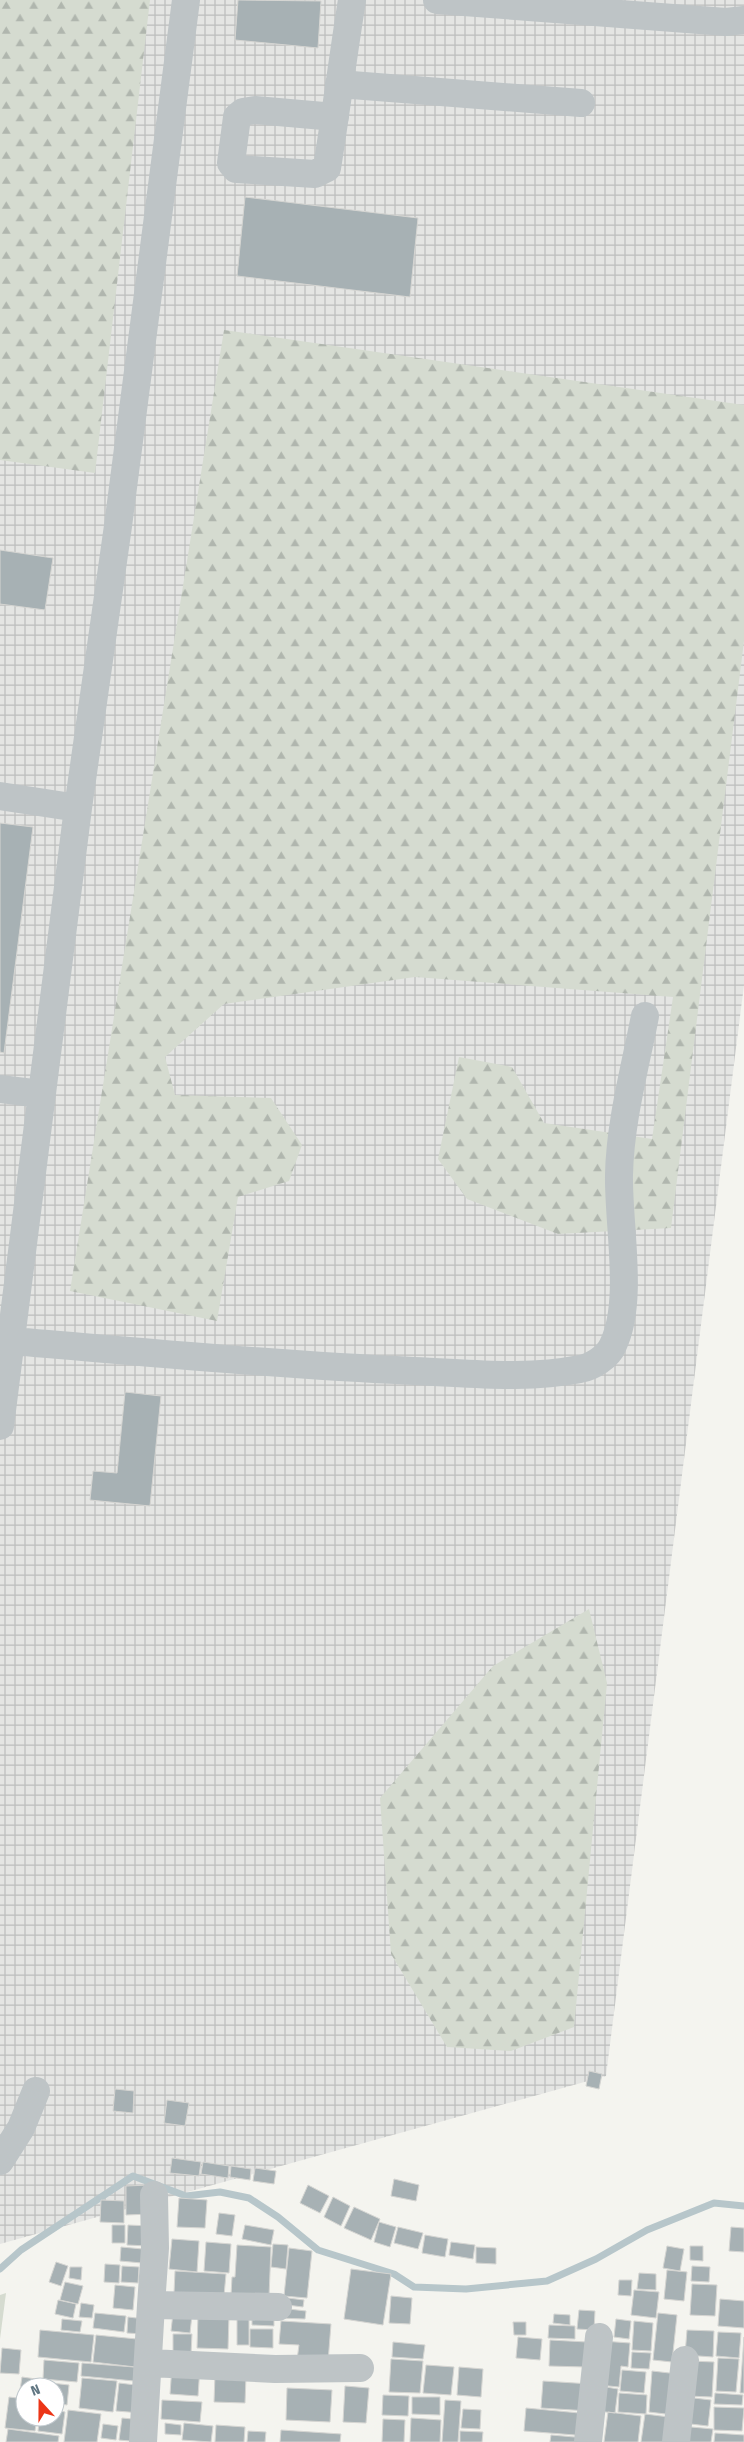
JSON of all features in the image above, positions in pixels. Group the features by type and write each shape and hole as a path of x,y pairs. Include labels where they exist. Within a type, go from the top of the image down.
{"street":[{"path":"0,1426 78,808 118,526 186,0"},
{"path":"335,117 352,0"},
{"path":"437,0 726,22 744,20"},
{"path":"339,84 581,103"},
{"path":"0,796 78,808"},
{"path":"11,1341 353,1368 535,1375 582,1369 596,1363 613,1348 622,1312 619,1174 623,1138 645,1016"},
{"path":"0,1089 41,1094"},
{"path":"0,2161 21,2128 36,2091"},
{"path":"143,2442 155,2248 154,2195"},
{"path":"151,2304 278,2307"},
{"path":"588,2442 599,2337"},
{"path":"676,2442 685,2360"},
{"path":"149,2363 256,2368 360,2368"}],"shaded area":[{"path":"0,0 744,0 744,985 606,2076 0,2244"}],"green space":[{"path":"0,0 150,0 95,473 0,460"},
{"path":"224,330 744,405 744,641 671,1228 558,1234 467,1199 438,1159 459,1057 512,1067 544,1123 652,1139 673,997 415,977 224,1004 165,1057 175,1095 271,1098 302,1145 289,1181 238,1197 217,1321 70,1291"},
{"path":"589,1609 607,1683 574,2027 511,2051 447,2047 391,1954 380,1798 493,1666"},
{"path":"6,2293 0,2339 0,2295"}],"building":[{"path":"238,0 321,1 318,48 235,40"},
{"path":"245,197 418,218 410,297 237,276"},
{"path":"0,550 53,558 45,610 0,604"},
{"path":"0,823 33,827 4,1053 0,1052"},
{"path":"125,1392 161,1396 150,1506 90,1500 93,1471 117,1473"},
{"path":"589,2071 602,2074 599,2089 586,2086"},
{"path":"115,2089 134,2091 133,2113 113,2111"},
{"path":"167,2100 189,2103 185,2126 164,2123"},
{"path":"172,2158 201,2162 199,2176 170,2173"},
{"path":"203,2162 229,2166 228,2178 201,2174"},
{"path":"231,2166 251,2169 250,2180 230,2177"},
{"path":"255,2168 276,2171 274,2184 253,2181"},
{"path":"394,2179 419,2185 416,2201 391,2196"},
{"path":"150,2185 150,2214 126,2215 126,2186"},
{"path":"308,2185 329,2196 320,2213 300,2203"},
{"path":"333,2197 350,2206 341,2226 324,2217"},
{"path":"179,2198 207,2200 205,2228 177,2227"},
{"path":"101,2200 124,2201 124,2223 100,2222"},
{"path":"354,2207 380,2219 371,2240 344,2228"},
{"path":"219,2213 235,2215 232,2236 216,2234"},
{"path":"379,2222 396,2227 390,2247 374,2242"},
{"path":"112,2225 125,2225 125,2243 112,2243"},
{"path":"128,2225 150,2226 149,2246 127,2245"},
{"path":"245,2225 274,2230 271,2245 242,2239"},
{"path":"398,2227 423,2233 418,2249 394,2243"},
{"path":"731,2227 744,2228 744,2252 729,2251"},
{"path":"425,2235 448,2239 445,2257 422,2253"},
{"path":"172,2239 199,2241 197,2272 169,2269"},
{"path":"206,2242 231,2244 229,2273 204,2271"},
{"path":"451,2242 475,2245 473,2259 449,2255"},
{"path":"273,2244 288,2245 286,2269 271,2267"},
{"path":"237,2245 271,2247 269,2297 231,2295 232,2277 235,2277"},
{"path":"667,2246 684,2249 680,2271 663,2268"},
{"path":"690,2246 703,2246 703,2261 690,2260"},
{"path":"121,2247 143,2249 142,2263 120,2261"},
{"path":"476,2247 496,2248 496,2264 476,2263"},
{"path":"289,2248 312,2251 307,2298 284,2296"},
{"path":"56,2262 68,2266 61,2286 49,2282"},
{"path":"105,2264 120,2265 119,2283 104,2282"},
{"path":"122,2266 139,2267 138,2283 121,2282"},
{"path":"692,2266 710,2267 709,2282 691,2281"},
{"path":"70,2267 82,2267 81,2280 69,2278"},
{"path":"351,2269 391,2274 383,2325 344,2319"},
{"path":"667,2270 687,2272 684,2301 664,2299"},
{"path":"175,2271 226,2274 224,2296 174,2293"},
{"path":"639,2273 656,2274 656,2290 637,2289"},
{"path":"619,2280 632,2280 631,2296 618,2295"},
{"path":"65,2282 83,2286 78,2304 60,2300"},
{"path":"692,2284 717,2285 715,2316 690,2315"},
{"path":"115,2285 135,2287 133,2310 113,2308"},
{"path":"634,2290 659,2292 656,2318 631,2315"},
{"path":"391,2296 412,2298 410,2324 389,2323"},
{"path":"280,2297 304,2300 303,2307 279,2304"},
{"path":"720,2299 744,2301 744,2328 718,2326"},
{"path":"58,2300 76,2304 73,2318 55,2314"},
{"path":"81,2303 94,2305 92,2318 79,2317"},
{"path":"280,2308 306,2311 305,2319 279,2318"},
{"path":"579,2310 595,2311 594,2330 577,2329"},
{"path":"252,2311 274,2312 274,2326 252,2325"},
{"path":"95,2313 126,2316 124,2332 93,2328"},
{"path":"173,2313 192,2315 190,2333 171,2331"},
{"path":"237,2313 249,2313 249,2345 237,2345"},
{"path":"658,2313 677,2315 672,2362 653,2360"},
{"path":"554,2314 570,2315 570,2325 553,2323"},
{"path":"198,2315 229,2315 228,2349 197,2348"},
{"path":"128,2317 145,2319 143,2334 127,2333"},
{"path":"62,2319 82,2321 80,2332 61,2330"},
{"path":"616,2319 631,2321 629,2339 614,2337"},
{"path":"281,2321 331,2324 328,2362 297,2360 299,2345 279,2344"},
{"path":"634,2321 653,2323 651,2351 632,2350"},
{"path":"513,2322 526,2322 526,2335 514,2335"},
{"path":"549,2325 575,2326 575,2339 548,2338"},
{"path":"250,2329 273,2329 273,2348 250,2347"},
{"path":"40,2330 94,2335 91,2362 38,2357"},
{"path":"687,2330 714,2331 713,2357 685,2355"},
{"path":"718,2332 741,2333 739,2358 716,2356"},
{"path":"173,2334 192,2334 191,2354 173,2353"},
{"path":"96,2335 147,2340 144,2368 93,2362"},
{"path":"518,2337 542,2339 540,2360 516,2358"},
{"path":"744,2337 744,2393 740,2393"},
{"path":"550,2340 587,2342 586,2367 549,2366"},
{"path":"602,2341 630,2343 628,2367 621,2366 619,2387 599,2385"},
{"path":"393,2342 425,2345 423,2359 392,2357"},
{"path":"2,2348 21,2350 19,2374 0,2373"},
{"path":"632,2352 651,2353 649,2369 631,2368"},
{"path":"718,2358 739,2359 736,2392 716,2391"},
{"path":"391,2359 423,2361 420,2393 389,2392"},
{"path":"44,2360 79,2363 77,2382 65,2381 65,2377 43,2377"},
{"path":"690,2361 714,2362 712,2397 688,2396"},
{"path":"82,2363 147,2368 145,2382 81,2376"},
{"path":"426,2365 454,2367 451,2395 423,2393"},
{"path":"172,2366 200,2367 198,2396 170,2394"},
{"path":"459,2367 483,2369 481,2397 457,2395"},
{"path":"622,2370 646,2372 644,2393 620,2391"},
{"path":"652,2371 678,2374 674,2415 649,2412"},
{"path":"215,2375 246,2376 245,2403 214,2402"},
{"path":"82,2378 117,2381 113,2412 79,2408"},
{"path":"543,2381 591,2384 589,2411 541,2408"},
{"path":"119,2383 144,2386 141,2413 116,2411"},
{"path":"65,2385 69,2385 67,2405 65,2405"},
{"path":"345,2386 369,2388 366,2423 343,2422"},
{"path":"600,2386 618,2389 615,2413 597,2411"},
{"path":"287,2388 332,2390 330,2422 286,2420"},
{"path":"619,2393 647,2395 646,2414 618,2412"},
{"path":"715,2393 743,2395 742,2405 714,2404"},
{"path":"383,2395 409,2396 408,2416 382,2415"},
{"path":"9,2397 15,2398 15,2427 36,2427 35,2431 5,2428"},
{"path":"412,2397 440,2397 440,2415 412,2414"},
{"path":"685,2397 711,2400 708,2426 682,2423"},
{"path":"162,2400 202,2402 200,2422 161,2419"},
{"path":"445,2400 461,2401 458,2442 442,2442"},
{"path":"714,2407 744,2408 742,2431 714,2430"},
{"path":"526,2408 590,2414 588,2436 524,2431"},
{"path":"463,2409 481,2410 480,2429 461,2428"},
{"path":"68,2410 101,2414 97,2442 64,2442"},
{"path":"608,2412 641,2416 638,2442 604,2442"},
{"path":"645,2414 677,2418 674,2442 641,2442"},
{"path":"122,2418 143,2420 141,2442 119,2440"},
{"path":"411,2418 441,2420 440,2442 410,2442"},
{"path":"383,2419 405,2420 404,2442 382,2442"},
{"path":"165,2423 181,2425 181,2435 165,2434"},
{"path":"184,2423 213,2426 211,2442 182,2440"},
{"path":"103,2424 118,2426 116,2440 101,2438"},
{"path":"216,2425 245,2427 244,2442 215,2442"},
{"path":"680,2426 713,2429 711,2442 678,2442"},
{"path":"39,2427 63,2427 62,2434 38,2431"},
{"path":"8,2429 59,2436 58,2442 6,2442"},
{"path":"281,2430 341,2434 340,2442 280,2442"},
{"path":"248,2431 266,2432 265,2442 247,2442"},
{"path":"460,2431 483,2432 482,2442 460,2442"},
{"path":"715,2433 744,2435 744,2442 714,2442"},
{"path":"551,2435 586,2438 586,2442 550,2442"}],"waterway":[{"path":"0,2269 21,2250 133,2176 186,2196 220,2192 249,2198 278,2217 318,2250 394,2274 414,2287 466,2289 547,2281 596,2259 647,2230 714,2203 744,2206"}]}
